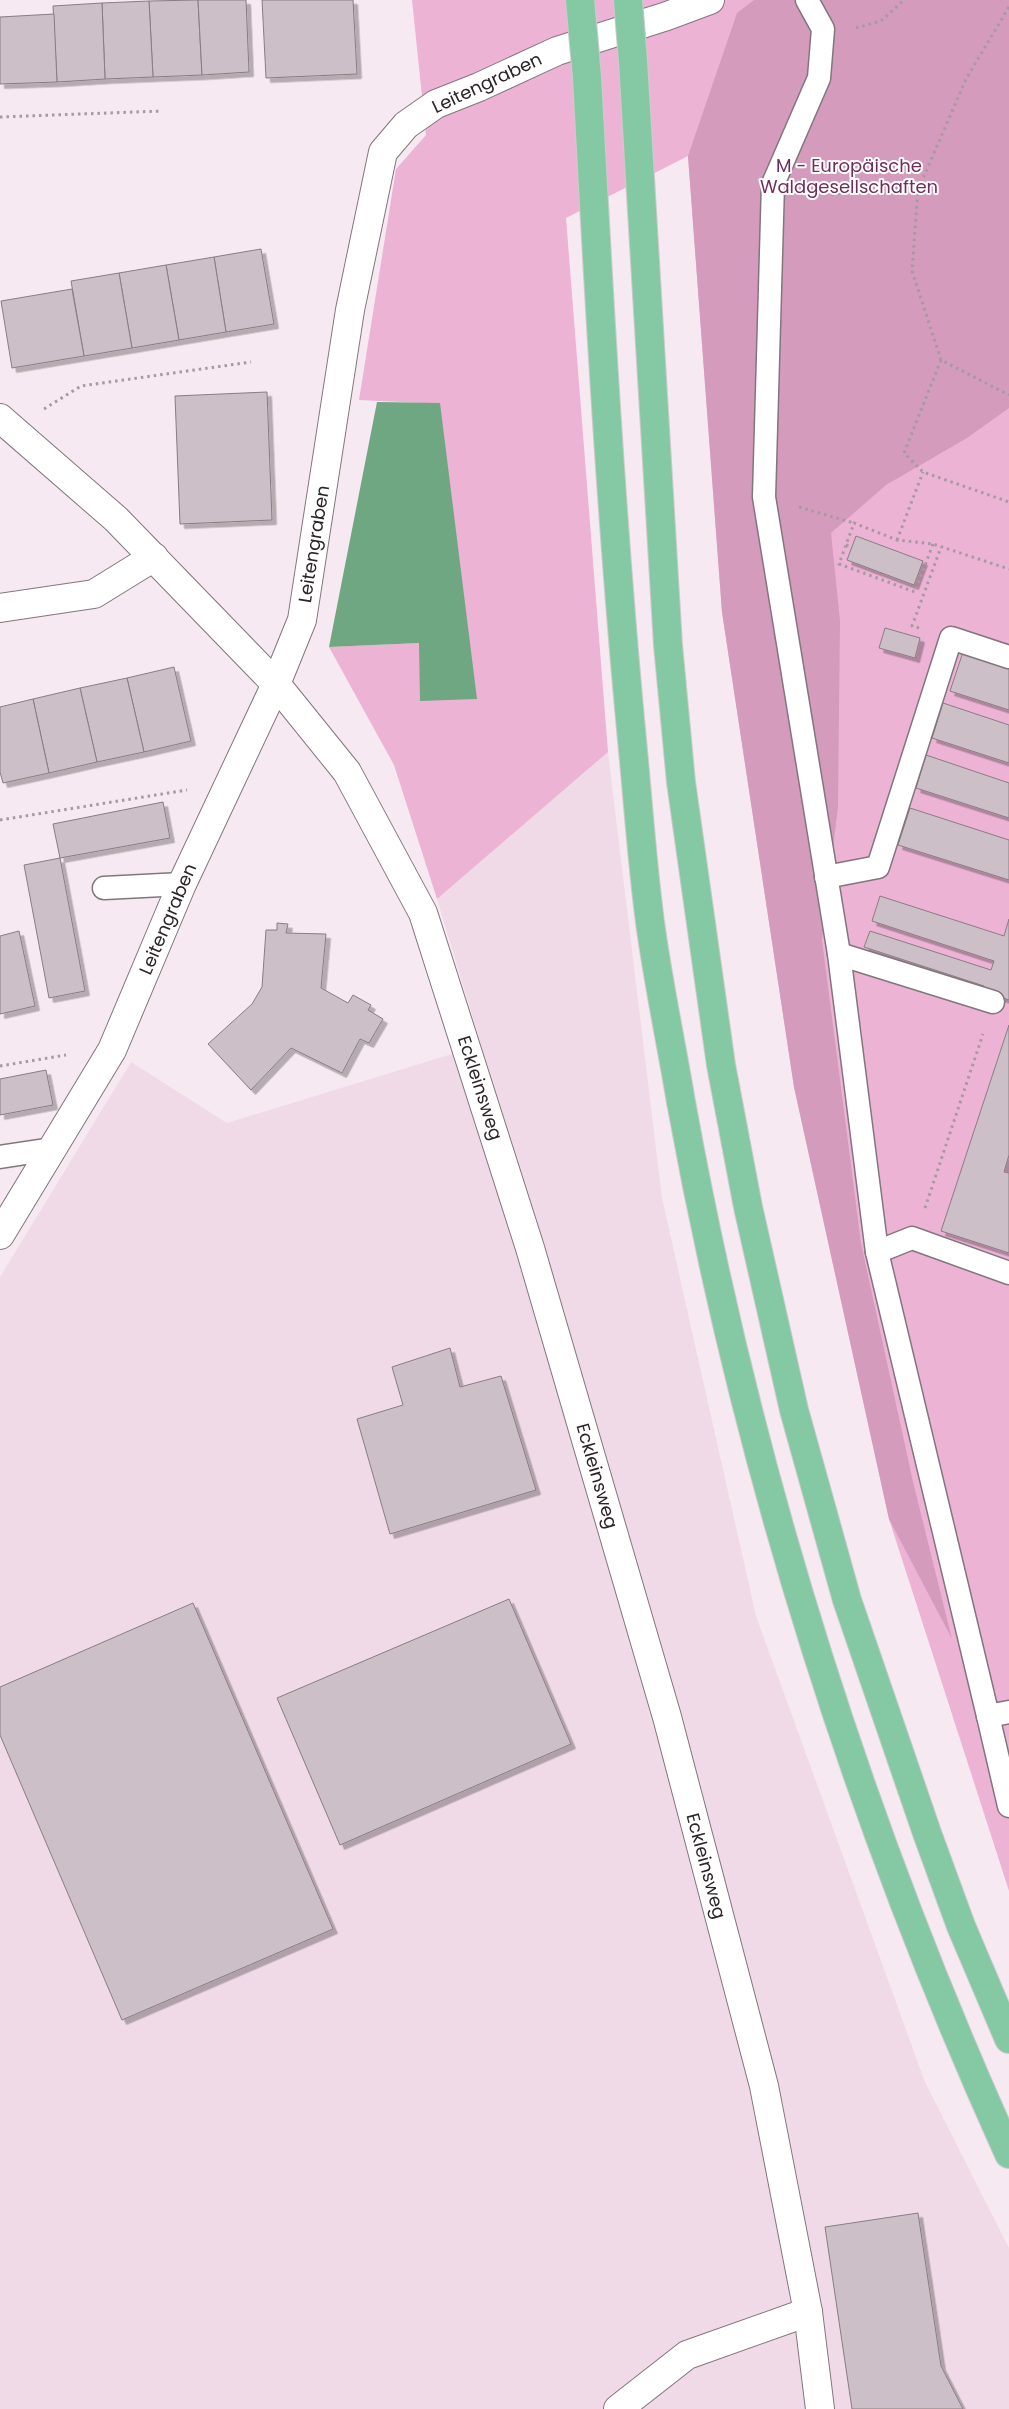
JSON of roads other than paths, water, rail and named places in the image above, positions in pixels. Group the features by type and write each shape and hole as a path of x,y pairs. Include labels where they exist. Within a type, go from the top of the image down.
{"main road":[{"path":"580,0 587,77 607,430 619,594 650,922 700,1205 746,1409 808,1629 887,1858 954,2028 1009,2154"},
{"path":"628,0 668,645 681,782 702,938 736,1141 794,1410 847,1600 930,1843 961,1926 1009,2039"}],"street":[{"name":"Leitengraben","path":"0,1235 112,1050 182,884 276,684 302,620 350,310 383,152 406,125 436,104 479,87 557,51 668,16 710,0"},
{"name":"Eckleinsweg","path":"7,423 116,519 276,684 347,772 423,913 488,1110 669,1726 764,2086 808,2312 820,2409"},
{"path":"0,608 94,594 154,557"},
{"path":"618,2409 687,2355 808,2312"}],"lane":[{"path":"807,0 823,29 819,78 773,184 764,496 839,954 878,1252 999,1714 1009,1806"},
{"path":"826,877 878,867 951,638 1009,657"},
{"path":"104,888 182,884"},
{"path":"839,954 993,1002"},
{"path":"0,1157 52,1149"},
{"path":"878,1252 912,1238 1009,1273"}],"park label":[{"name":"M - Europäische Waldgesellschaften","path":"849,176"}]}
